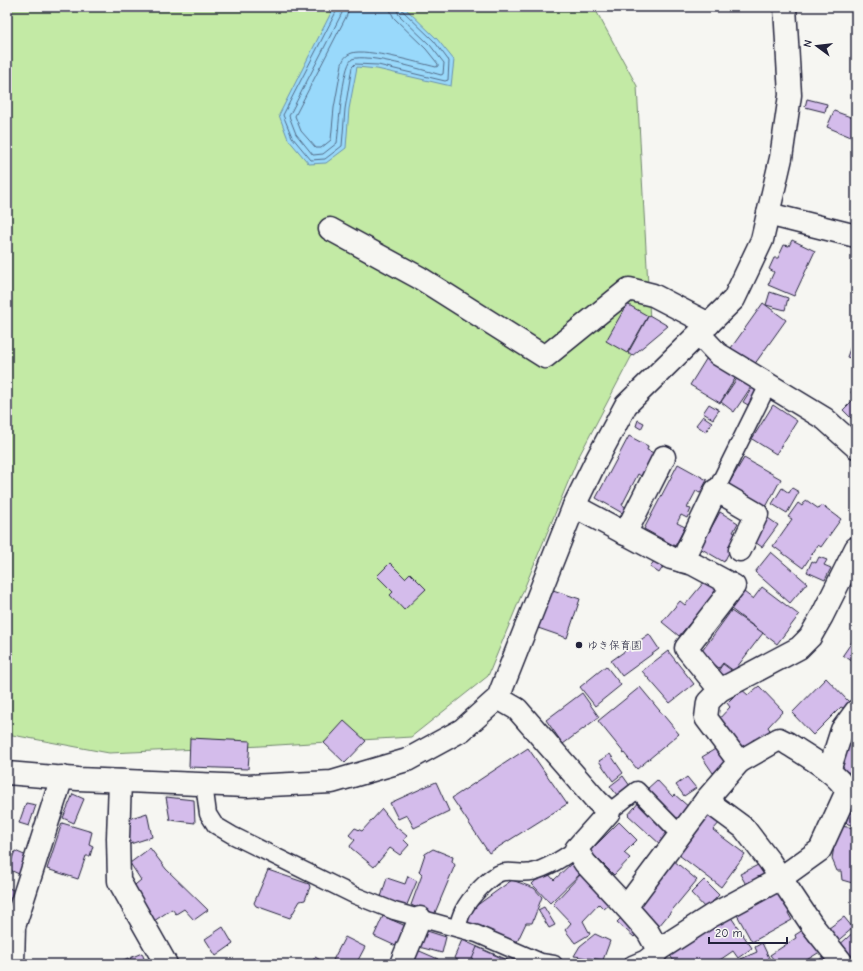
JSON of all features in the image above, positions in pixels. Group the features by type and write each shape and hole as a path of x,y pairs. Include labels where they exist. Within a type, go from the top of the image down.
{"street":[{"path":"7,773 120,781 247,786 332,782 407,760 462,730 498,698 574,506 626,405 734,299 762,240 781,158 790,95 785,7"},
{"path":"768,214 856,236"},
{"path":"330,229 420,278 545,357 629,289 653,295 704,329 718,354 825,419 856,447"},
{"path":"625,534 664,456"},
{"path":"682,561 716,490 757,514 740,550"},
{"path":"574,506 671,558 693,564 734,586 686,648 720,690"},
{"path":"739,762 706,718 708,702 720,690 798,648 810,637 856,548"},
{"path":"498,698 517,710 597,801 609,812 576,849 585,863 648,932 653,957 711,916 781,878 820,850 852,792 829,771 779,739 739,762 706,800 626,907"},
{"path":"829,771 842,730 856,711"},
{"path":"13,964 14,927 62,777"},
{"path":"120,781 118,838 119,881 166,964"},
{"path":"706,800 744,828 770,862 812,925 843,964"},
{"path":"401,964 420,918"}],"lane":[{"path":"716,490 768,385"},
{"path":"204,784 208,814 215,825 354,895 394,911 476,934 545,963"},
{"path":"609,812 637,790 680,834"},
{"path":"457,928 463,910 473,896 491,879 504,872 521,874 534,871 559,861 576,849"},
{"path":"632,964 653,957"}],"green space":[{"path":"7,7 594,7 637,86 650,321 578,458 488,676 411,737 109,753 7,734"}],"water":[{"path":"334,7 404,7 437,39 454,60 451,86 377,69 357,67 349,109 346,148 326,163 309,164 288,139 279,115"}],"building":[{"path":"807,99 827,104 825,112 805,107"},
{"path":"834,111 856,119 856,124 851,137 827,127"},
{"path":"792,240 815,251 794,296 768,285 774,272 769,269 774,258 778,258 784,245 789,246"},
{"path":"770,292 788,298 785,310 766,305"},
{"path":"763,303 786,320 754,365 731,348"},
{"path":"627,304 648,316 627,353 606,341"},
{"path":"649,315 668,326 632,356 628,353"},
{"path":"856,332 856,360 847,357"},
{"path":"708,356 736,377 720,403 690,385"},
{"path":"740,374 753,384 734,412 721,402"},
{"path":"753,386 758,389 748,405 743,402"},
{"path":"856,387 856,423 843,410 855,398 851,392"},
{"path":"709,404 719,410 713,419 703,413"},
{"path":"773,405 797,421 776,454 752,439"},
{"path":"703,416 712,422 706,432 696,425"},
{"path":"638,420 644,423 641,429 636,426"},
{"path":"629,436 648,446 647,450 654,453 641,476 638,474 622,505 628,508 624,514 596,498"},
{"path":"744,458 781,479 766,507 728,485"},
{"path":"678,464 707,480 700,493 696,491 687,508 691,509 687,518 681,515 677,523 685,527 675,546 644,529"},
{"path":"782,488 789,493 792,488 799,492 787,513 772,504"},
{"path":"806,500 819,509 822,505 841,519 821,547 818,545 803,568 773,546 792,519 788,517 798,503 802,506"},
{"path":"720,512 738,523 733,532 738,535 724,562 700,548"},
{"path":"768,518 778,525 762,547 752,540"},
{"path":"771,552 807,583 790,603 755,572"},
{"path":"819,557 827,560 824,565 831,568 825,580 807,572 812,561 816,563"},
{"path":"654,561 663,567 659,573 650,567"},
{"path":"390,563 405,578 410,573 426,589 404,610 390,595 393,592 377,576"},
{"path":"705,581 717,591 679,636 662,622 680,601 685,605"},
{"path":"762,587 799,615 777,644 731,609 744,592 753,599"},
{"path":"550,589 580,599 567,638 538,628"},
{"path":"731,611 763,633 734,671 723,663 719,668 705,657 706,655 702,651"},
{"path":"649,634 659,649 622,676 611,661"},
{"path":"856,636 856,664 843,655"},
{"path":"668,651 694,684 670,703 642,671"},
{"path":"723,664 731,670 726,677 718,671"},
{"path":"606,666 621,685 595,706 580,687"},
{"path":"826,678 849,702 843,708 841,707 813,735 792,713"},
{"path":"759,686 783,711 768,727 771,732 759,743 754,739 744,748 717,721 730,707 727,703 741,689 748,695"},
{"path":"640,687 679,734 637,769 598,721"},
{"path":"582,693 599,717 563,744 546,720"},
{"path":"344,721 366,741 345,763 324,743"},
{"path":"852,737 856,739 856,775 840,769"},
{"path":"190,738 250,741 248,769 189,767"},
{"path":"528,748 567,804 489,853 452,798"},
{"path":"717,748 727,764 713,773 702,757"},
{"path":"610,754 623,773 613,781 599,761"},
{"path":"623,776 630,786 617,795 610,786"},
{"path":"687,777 696,788 684,796 676,785"},
{"path":"657,780 673,797 674,794 690,808 678,822 647,789"},
{"path":"436,782 449,811 414,828 407,815 398,819 390,803"},
{"path":"73,794 84,799 74,823 63,818"},
{"path":"166,797 194,800 195,823 170,820"},
{"path":"640,801 673,830 661,845 628,815"},
{"path":"856,802 856,826 846,822"},
{"path":"26,803 36,805 29,826 19,823"},
{"path":"382,809 396,827 407,836 404,840 409,845 400,855 390,848 374,867 351,848 350,846 355,840 349,835 355,828 362,831"},
{"path":"707,810 721,821 713,830 745,854 721,887 675,852"},
{"path":"147,813 152,837 127,845 125,820"},
{"path":"619,822 637,840 624,853 630,858 614,875 590,851"},
{"path":"62,823 92,832 89,844 93,846 90,856 86,856 78,879 47,869"},
{"path":"837,827 856,828 856,884 842,880 841,871 837,871 832,859"},
{"path":"150,848 166,869 208,910 194,920 184,909 176,914 172,909 154,921 130,889 141,880 130,863"},
{"path":"433,849 453,857 452,861 455,865 434,915 411,905 422,875 419,872 425,854"},
{"path":"15,851 29,857 21,875 8,869"},
{"path":"673,860 697,880 659,926 635,905"},
{"path":"573,862 582,872 550,903 532,884 546,871 554,880"},
{"path":"762,863 769,877 748,888 740,874"},
{"path":"268,870 309,884 310,887 305,900 300,901 290,918 256,906 254,903"},
{"path":"581,874 610,904 604,909 599,904 583,921 590,934 575,943 565,930 571,923 553,904"},
{"path":"408,876 417,881 406,907 381,897 387,878 405,884"},
{"path":"512,880 534,888 542,897 532,923 526,923 517,942 485,931 466,922 469,911"},
{"path":"704,880 719,895 706,909 691,893"},
{"path":"7,887 17,892 7,913"},
{"path":"778,889 791,911 788,913 792,920 752,942 736,913"},
{"path":"544,907 555,925 549,928 538,910"},
{"path":"728,913 752,948 738,958 733,951 714,964 676,964 669,954"},
{"path":"383,916 408,927 398,947 374,936"},
{"path":"623,916 639,932 634,937 617,922"},
{"path":"844,917 853,928 835,943 825,931"},
{"path":"223,927 233,944 216,956 205,939"},
{"path":"424,930 446,937 442,953 419,947"},
{"path":"803,930 811,944 817,940 823,950 800,964 777,964 770,955 796,938 795,935"},
{"path":"856,930 856,964 852,964 837,947"},
{"path":"595,934 610,941 603,960 574,956 580,946"},
{"path":"345,937 365,947 356,964 340,964 333,960"},
{"path":"462,940 510,961 509,964 465,964 454,958"},
{"path":"762,943 772,964 742,964 741,959 757,952 755,947"},
{"path":"477,947 508,961 506,964 470,964"},
{"path":"415,949 438,959 435,964 409,964"},
{"path":"142,953 146,964 133,964 130,958"},
{"path":"827,955 830,964 812,964"},
{"path":"315,957 328,964 311,964"},
{"path":"128,958 131,964 115,964"}],"place":[{"name":"ゆき保育園","path":"579,645"}]}
